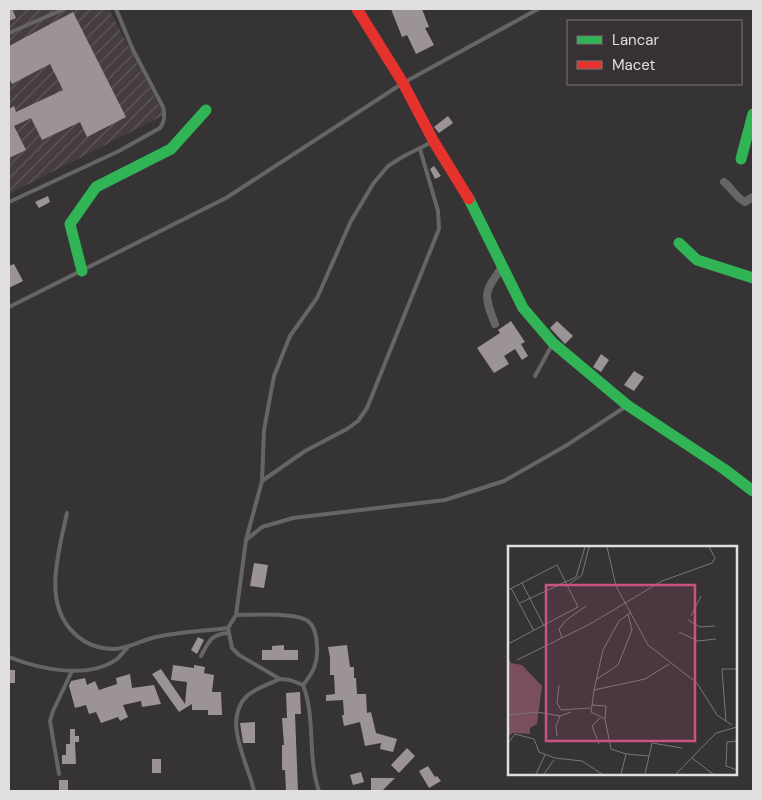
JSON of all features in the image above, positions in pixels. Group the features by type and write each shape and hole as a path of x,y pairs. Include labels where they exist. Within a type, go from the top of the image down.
{"street":[{"path":"357,9 403,83 434,142 465,192 523,308 553,343 627,406 724,469 753,491"},
{"path":"82,271 70,224 96,187 171,149 206,110"},
{"path":"741,159 753,114"},
{"path":"724,182 739,199 745,202 753,197"},
{"path":"679,243 697,260 753,278"},
{"path":"494,324 486,301 489,286 502,267"}],"lane":[{"path":"9,33 64,9"},
{"path":"9,202 119,151 160,128 163,124 165,113 163,107 116,9"},
{"path":"9,307 226,198 403,83 538,9"},
{"path":"319,791 314,770 308,697 303,685 290,680 280,679 239,655 232,648 228,630 236,615 246,540 262,481 264,430 272,384 290,336 317,298 351,221 372,184 388,166 434,142"},
{"path":"262,481 305,451 347,429 358,421 367,408 439,229 438,211 420,148"},
{"path":"535,376 553,343"},
{"path":"246,540 262,527 293,518 445,500 504,481 567,445 627,406"},
{"path":"67,513 55,572 56,604 67,627 80,638 90,645 127,648 154,638 228,630"},
{"path":"236,615 292,616 308,621 314,629 318,653 312,676 303,685"},
{"path":"201,656 210,640 228,630"},
{"path":"9,657 36,667 72,671 107,665 118,658 127,648"},
{"path":"59,774 50,721 52,711 72,671"},
{"path":"254,791 236,735 239,707 248,694 280,679"}],"shaded area":[{"path":"9,9 109,9 164,115 9,194"}],"building":[{"path":"9,9 12,9 16,18 9,21"},
{"path":"391,9 422,9 429,27 425,28 434,45 416,54 407,35 402,37"},
{"path":"73,12 126,117 87,137 80,122 42,140 31,118 14,126 26,150 9,158 9,109 14,106 16,112 63,90 50,64 12,84 9,78 9,46"},
{"path":"448,116 453,123 439,133 434,127"},
{"path":"434,166 441,176 435,179 430,169"},
{"path":"48,196 50,202 39,208 35,202"},
{"path":"14,264 23,281 9,288 9,266"},
{"path":"511,321 525,342 521,344 528,356 522,360 515,349 504,356 509,364 494,373 477,348 500,333 498,330"},
{"path":"557,321 573,336 565,344 550,328"},
{"path":"601,354 609,360 601,372 593,367"},
{"path":"634,371 644,377 634,391 624,385"},
{"path":"254,563 268,565 264,588 250,586"},
{"path":"198,637 204,640 197,654 191,650"},
{"path":"284,645 284,650 298,650 298,660 262,660 262,650 272,650 272,646"},
{"path":"347,645 350,667 354,667 357,694 366,694 367,713 371,712 376,733 397,739 393,752 380,749 381,743 365,746 360,722 344,726 342,715 344,715 343,700 326,701 326,695 335,694 334,675 330,675 328,647"},
{"path":"173,665 194,668 194,665 205,667 204,673 214,675 212,692 221,692 222,715 208,715 208,710 192,710 192,704 179,712 152,674 161,669 185,704 187,682 171,680"},
{"path":"9,670 15,670 15,683 9,683"},
{"path":"130,674 132,688 154,685 161,704 142,707 141,701 123,705 128,717 120,721 118,717 101,723 96,712 89,714 86,705 75,708 69,686 71,681 85,678 87,685 95,681 99,690 117,684 116,678"},
{"path":"300,692 301,714 295,714 298,791 286,791 285,770 282,770 282,745 284,745 282,718 287,718 286,693"},
{"path":"255,722 255,743 243,743 240,723"},
{"path":"70,729 75,729 75,736 79,736 79,742 75,742 76,764 62,764 62,755 66,755 66,744 70,744"},
{"path":"407,748 415,756 399,773 391,765"},
{"path":"152,759 161,759 161,773 152,773"},
{"path":"428,766 435,777 437,776 441,781 429,788 419,771"},
{"path":"361,772 364,782 353,785 350,775"},
{"path":"371,778 395,778 382,791 371,791"},
{"path":"59,780 68,780 68,791 59,791"}],"traffic: fast":[{"path":"82,271 70,224 96,187 171,149 206,110"},
{"path":"741,159 753,114"},
{"path":"469,199 523,308 553,343 627,405 724,469 753,491"},
{"path":"679,243 697,260 753,278"}],"traffic: jam":[{"path":"357,9 403,83 434,142 469,199"}]}
